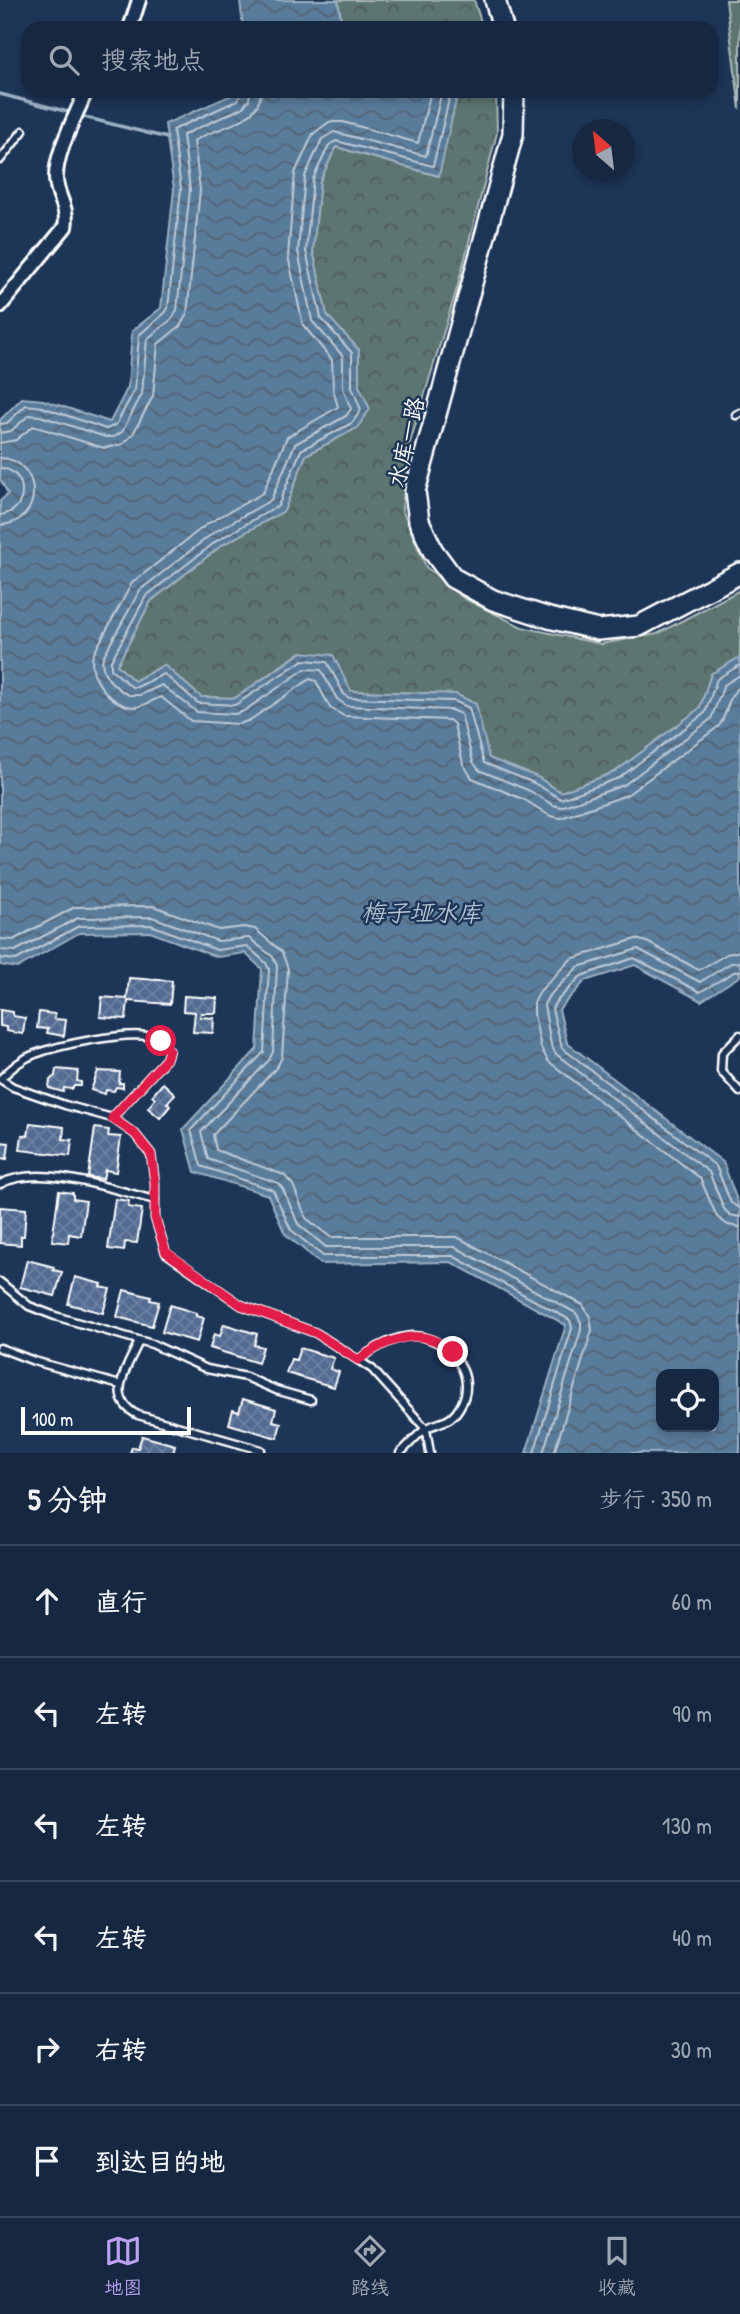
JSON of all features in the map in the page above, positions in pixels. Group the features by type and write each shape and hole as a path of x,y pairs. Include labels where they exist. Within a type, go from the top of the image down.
{"street":[{"path":"132,21 139,0"},
{"path":"495,0 501,21"},
{"path":"0,306 65,227 67,214 56,181 60,156 83,98"},
{"name":"水库一路","path":"514,98 513,134 415,491 419,521 433,551 453,578 493,600 598,630 639,626 740,573"}],"lane":[{"path":"0,160 23,131"},
{"path":"112,1118 166,1059 169,1050 161,1041 136,1035 63,1046 34,1054 17,1063 0,1079 13,1087 112,1118 135,1134 151,1154 155,1218 166,1252 241,1305 316,1333 372,1369 426,1429 430,1453"},
{"path":"740,1035 722,1053 721,1071 740,1092"},
{"path":"0,1184 15,1177 65,1178 155,1200"},
{"path":"0,1282 29,1306 42,1311 170,1351 207,1369 246,1377 276,1390 311,1400"},
{"path":"358,1360 396,1339 413,1336 434,1340 453,1352 461,1367 466,1384 463,1402 447,1422 426,1429 400,1453"},
{"path":"139,1341 120,1385 119,1398 125,1409 261,1450"},
{"path":"0,1348 34,1361 120,1385"}],"green space":[{"path":"338,0 474,0 481,21 344,21 341,20"},
{"path":"726,0 740,0 740,109"},
{"path":"456,98 496,98 497,133 458,285 409,446 402,509 426,567 463,598 522,627 601,644 657,634 740,590 740,657 711,674 700,708 615,772 561,792 537,777 488,758 456,694 351,691 301,652 235,698 201,697 164,665 134,681 117,665 151,601 222,545 284,511 306,455 357,428 359,350 327,316 313,251 320,181 336,147 438,176"}],"water":[{"path":"240,0 338,0 341,20 344,21 242,21"},
{"name":"梅子垭水库","path":"225,98 456,98 439,176 336,147 320,181 313,251 327,315 359,350 359,386 370,409 357,428 306,455 284,511 222,545 151,601 117,665 134,681 164,665 201,697 235,698 302,652 333,655 351,691 456,694 476,704 489,758 537,777 561,792 615,772 700,708 711,674 740,657 740,976 701,1001 635,965 585,981 559,1009 567,1043 723,1162 740,1209 740,1453 526,1453 566,1325 451,1262 321,1264 285,1234 268,1195 195,1172 183,1129 257,1049 262,969 245,953 217,957 150,932 79,933 17,968 0,965 0,501 8,494 0,479 0,420 22,398 43,400 110,422 128,387 132,331 161,308 174,189 165,124"}],"building":[{"path":"129,978 172,981 170,1004 128,1001 126,1019 100,1017 102,997 127,999"},
{"path":"184,996 217,998 216,1013 201,1013 200,1017 214,1018 213,1033 193,1032 195,1012 183,1011"},
{"path":"0,1010 25,1018 23,1034 6,1031 6,1027 0,1026"},
{"path":"39,1012 55,1014 54,1019 66,1020 64,1036 47,1033 48,1029 37,1028"},
{"path":"56,1069 78,1071 77,1081 81,1082 81,1086 64,1088 63,1092 49,1088"},
{"path":"98,1071 120,1072 119,1083 123,1083 123,1088 106,1090 105,1094 91,1090"},
{"path":"163,1083 175,1094 167,1103 170,1106 160,1118 148,1108 155,1099 152,1096"},
{"path":"30,1123 64,1127 63,1139 72,1140 70,1156 20,1150 22,1135 28,1136"},
{"path":"95,1128 109,1130 108,1136 121,1137 116,1172 105,1170 103,1179 88,1177"},
{"path":"0,1142 9,1143 7,1159 0,1158"},
{"path":"59,1191 73,1193 73,1199 86,1201 81,1236 69,1234 68,1243 52,1241"},
{"path":"115,1199 129,1201 128,1207 142,1209 137,1243 125,1242 124,1251 108,1249"},
{"path":"0,1207 26,1209 21,1245 0,1243"},
{"path":"27,1260 54,1267 53,1270 62,1272 55,1296 20,1287"},
{"path":"75,1277 102,1284 101,1287 110,1289 103,1313 68,1304"},
{"path":"124,1290 151,1297 150,1300 159,1302 152,1326 117,1317"},
{"path":"170,1305 204,1318 197,1342 162,1332"},
{"path":"224,1324 257,1334 254,1345 263,1347 258,1363 210,1348 214,1334 220,1336"},
{"path":"300,1348 334,1358 330,1369 339,1372 334,1387 286,1373 291,1359 296,1360"},
{"path":"243,1399 276,1409 273,1421 281,1423 277,1438 229,1424 233,1410 239,1412"},
{"path":"142,1436 175,1445 173,1453 130,1453 132,1447 138,1448"}],"waterway":[{"path":"0,94 72,113"},
{"path":"80,116 167,138"}],"route":[{"path":"161,1041 169,1050 166,1059 112,1118 135,1134 151,1154 155,1183 155,1218 166,1252 241,1305 316,1333 358,1360 396,1339 413,1336 434,1340 453,1352"}]}
